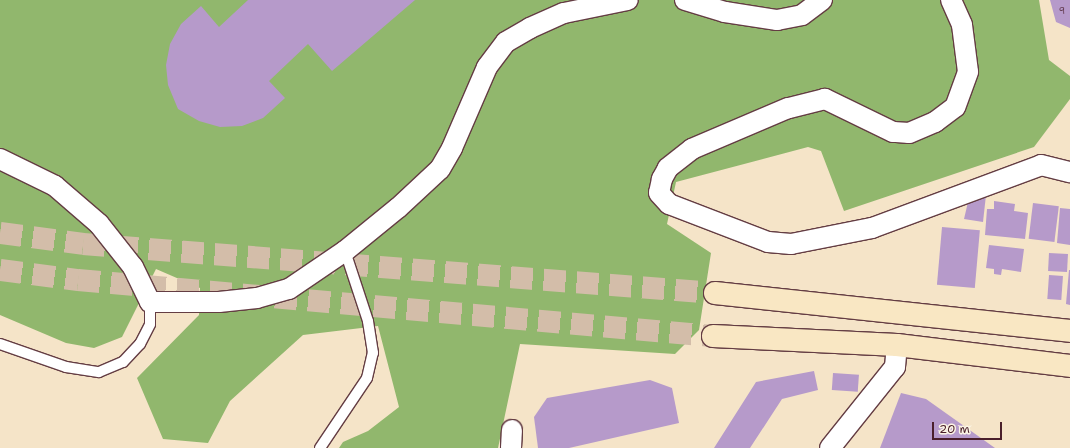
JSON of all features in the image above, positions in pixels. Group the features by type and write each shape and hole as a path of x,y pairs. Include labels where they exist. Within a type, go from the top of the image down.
{"street":[{"path":"0,159 55,186 99,224 133,267 150,302 219,302 257,298 289,289 345,251 398,208 440,169 452,148 487,67 506,42 530,28 564,13 628,0"},
{"path":"685,0 725,12 777,20 802,15 822,0"},
{"path":"952,0 962,25 968,72 955,107 935,122 909,133 893,132 845,106 825,99 788,108 692,149 668,168 662,178 659,193 669,204 768,242 791,244 872,228 1042,165 1070,172"},
{"path":"715,293 1070,331"},
{"path":"713,336 897,345 1070,366"},
{"path":"830,448 895,367 897,345"}],"lane":[{"path":"320,448 367,378 374,353 368,322 345,251"},
{"path":"0,344 66,367 99,372 123,362 140,344 150,324 150,302"}],"green space":[{"path":"0,0 1039,0 1049,60 1070,76 1070,99 1034,147 844,211 821,151 808,147 676,182 667,224 711,253 699,330 675,354 520,344 498,448 339,448 343,442 368,431 399,407 378,326 303,335 230,401 208,443 163,439 137,378 199,315 200,288 156,269 122,337 94,348 66,343 0,315"}],"building":[{"path":"248,0 415,0 332,71 308,44 269,81 285,98 263,118 242,126 220,127 199,121 178,109 168,85 166,65 170,44 181,24 201,6 219,27"},
{"path":"1050,0 1070,0 1070,28 1056,22"},
{"path":"986,195 983,222 964,219 968,202"},
{"path":"994,201 1015,204 1014,211 1028,213 1025,239 985,235 987,209 994,209"},
{"path":"1033,203 1059,206 1054,242 1029,239"},
{"path":"1060,208 1070,209 1070,245 1057,243"},
{"path":"942,227 980,230 975,288 937,285"},
{"path":"989,245 1024,249 1021,272 1002,269 1001,275 994,274 994,269 986,268"},
{"path":"1049,253 1068,254 1067,272 1048,271"},
{"path":"1070,270 1070,305 1066,304"},
{"path":"1049,275 1063,276 1061,300 1047,299"},
{"path":"814,371 818,390 782,399 750,448 714,448 756,382"},
{"path":"833,373 859,375 858,392 832,390"},
{"path":"650,380 672,388 679,423 569,448 538,448 534,417 547,398"},
{"path":"901,393 926,399 995,448 880,448"}],"tunnel":[{"path":"0,233 83,244 715,293"},
{"path":"0,270 78,280 713,336"}]}
